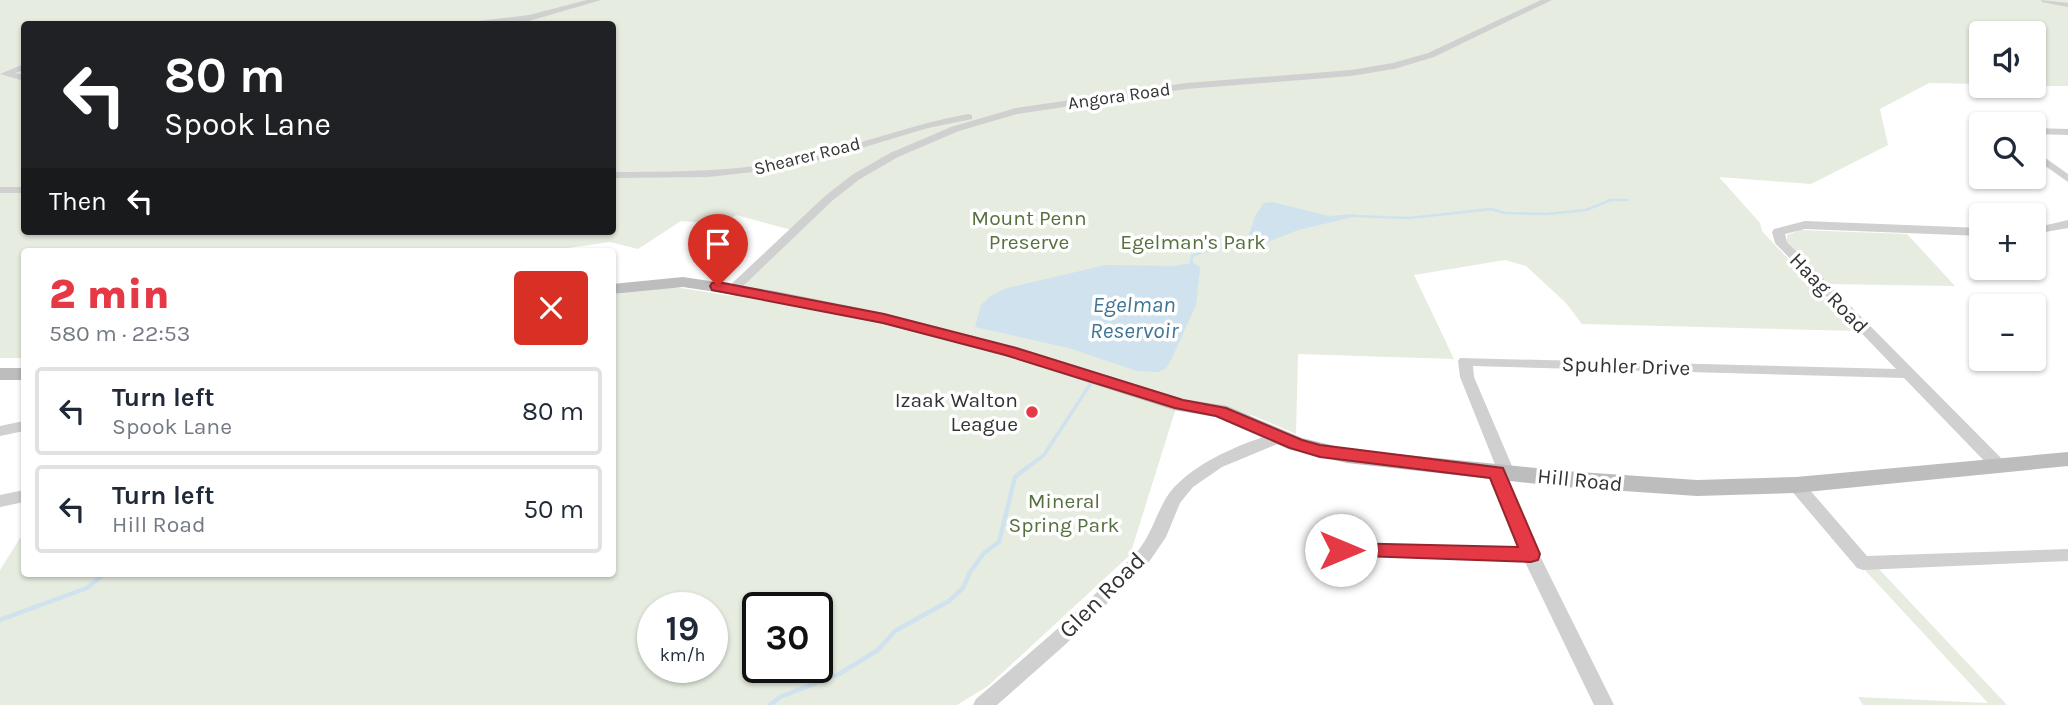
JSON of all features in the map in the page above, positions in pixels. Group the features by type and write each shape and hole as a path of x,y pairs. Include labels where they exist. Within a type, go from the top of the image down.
{"street":[{"path":"504,21 529,18 597,0"},
{"name":"Angora Road","path":"732,289 835,193 894,155 942,134 998,115 1186,86 1351,73 1394,66 1431,55 1548,0"},
{"path":"2045,0 2068,5"},
{"path":"21,68 5,74 21,77"},
{"name":"Shearer Road","path":"616,175 694,175 746,171 806,160 928,125 998,115"},
{"path":"2046,131 2068,132"},
{"path":"867,141 889,148 894,155"},
{"path":"2046,162 2068,179"},
{"path":"0,190 21,190"},
{"path":"2046,229 2068,224"},
{"name":"Haag Road","path":"1969,232 1805,225 1778,232 1781,243 1999,466"},
{"name":"Hill Road","path":"616,289 683,282 884,319 1010,351 1181,405 1220,411 1296,444 1347,456 1660,487 1796,485 2068,459"},
{"name":"Spuhler Drive","path":"1502,473 1467,377 1465,361 1908,374"},
{"path":"0,374 21,374"},
{"path":"0,431 21,427"},
{"name":"Glen Road","path":"983,705 1059,639 1143,557 1157,537 1173,501 1187,484 1216,463 1280,437"},
{"path":"1502,473 1531,554 1604,705"},
{"path":"1796,485 1863,563 2068,555"},
{"path":"0,502 21,497"},
{"path":"1319,558 1341,550 1531,554"}],"green space":[{"name":"Mount Penn Preserve","path":"0,0 2068,0 2068,86 2046,86 2046,21 1969,21 1969,84 1929,83 1880,109 1888,145 1811,184 1719,177 1760,223 1762,231 1856,331 1582,324 1566,303 1526,266 1505,260 1414,275 1454,359 1298,354 1296,434 1254,416 1184,399 1176,408 1130,555 988,686 957,705 0,705 0,570 20,538 21,577 616,577 616,294 674,287 732,296 799,232 736,215 722,224 681,221 638,249 610,242 568,248 21,248 21,358 0,358"},
{"path":"1800,230 1907,234 1955,286 1827,284 1787,242 1787,235"},
{"path":"1863,568 1878,568 2007,705 1863,705 1858,697 1988,703"}],"water":[{"path":"1272,202 1329,216 1358,216 1298,230 1261,245 1251,242 1248,238 1255,216 1264,203"},
{"name":"Egelman Reservoir","path":"1193,263 1200,267 1196,305 1171,360 1166,368 1158,372 1137,371 1069,348 975,327 981,305 990,296 1007,288 1106,265 1172,266"}],"waterway":[{"path":"1355,216 1409,218 1491,209 1505,213 1547,214 1586,210 1611,200 1628,200"},
{"path":"1191,265 1192,256 1253,238"},
{"path":"1027,468 1044,455 1091,383"},
{"path":"770,705 780,697 839,674 878,650 895,631 949,601 963,588 970,572 984,553 999,542 1015,477 1029,466"},
{"path":"0,620 87,588 100,577"}],"place":[{"name":"Izaak Walton League","path":"1032,412"}],"route":[{"path":"718,286 884,319 1010,351 1181,405 1220,411 1296,444 1320,451 1497,472 1531,554 1341,550"}],"park label":[{"name":"Egelman's Park","path":"1193,242"},
{"name":"Mineral Spring Park","path":"1064,513"}]}
